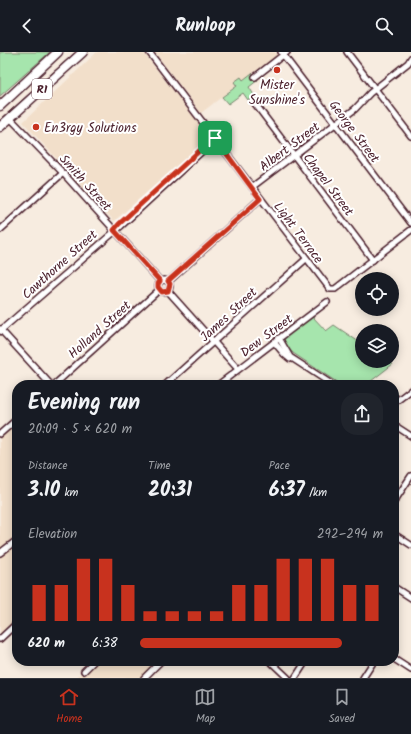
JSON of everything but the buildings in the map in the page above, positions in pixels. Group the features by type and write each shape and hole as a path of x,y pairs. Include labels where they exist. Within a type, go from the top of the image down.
{"highway":[{"name":"R1","path":"0,106 58,52"},
{"name":"R1","path":"0,127 83,52"}],"street":[{"name":"Light Terrace","path":"149,52 328,288 332,290 335,289 373,260"},
{"path":"347,52 411,136"},
{"path":"255,77 284,53"},
{"name":"George Street","path":"284,53 411,223"},
{"name":"Albert Street","path":"252,188 355,109 370,93 408,63 411,58"},
{"name":"Chapel Street","path":"253,101 373,260"},
{"name":"Smith Street","path":"10,118 63,173 160,281"},
{"name":"Cawthorne Street","path":"0,330 114,230 121,226 215,138"},
{"path":"0,230 63,173"},
{"path":"238,369 168,291 166,292 159,290 158,284 163,280 168,281 260,199"},
{"path":"373,260 411,229"},
{"name":"James Street","path":"172,380 306,259"},
{"path":"168,281 170,284 168,291"},
{"name":"Holland Street","path":"60,380 159,290"},
{"name":"Dew Street","path":"224,380 327,302"},
{"path":"0,330 46,380"},
{"path":"279,338 290,357 296,362"},
{"path":"274,342 284,354 325,380"},
{"path":"399,399 411,390"},
{"path":"0,434 12,423"},
{"path":"399,428 411,436"},
{"path":"399,494 411,476"},
{"path":"399,537 411,545"},
{"path":"0,552 12,544"},
{"path":"399,590 411,598"},
{"path":"0,638 12,627"},
{"path":"399,662 411,670"},
{"path":"84,671 89,666"},
{"path":"144,678 156,666"},
{"path":"275,666 288,678"},
{"path":"295,678 303,666"},
{"path":"363,678 371,666"}],"shaded area":[{"path":"97,52 143,52 209,137 114,221 23,122"},
{"path":"155,52 275,52 278,55 243,80 234,82 237,85 201,113"},
{"path":"12,425 12,628 0,639 0,437"},
{"path":"89,666 156,666 144,678 76,678"}],"green space":[{"path":"0,52 50,52 0,96"},
{"path":"252,73 258,80 249,87 254,95 248,100 243,93 228,104 222,97 237,86 234,82 241,77 243,80"},
{"path":"313,317 326,331 334,325 355,339 355,368 388,368 372,380 334,380 293,353 281,340"}],"tram line":[{"path":"0,120 76,52"}],"place":[{"name":"Mister Sunshine's","path":"277,70"},
{"name":"En3rgy Solutions","path":"36,127"}],"route":[{"path":"215,138 260,199 168,281 170,288 168,291 162,292 158,287 160,281 114,230 215,138"}]}
